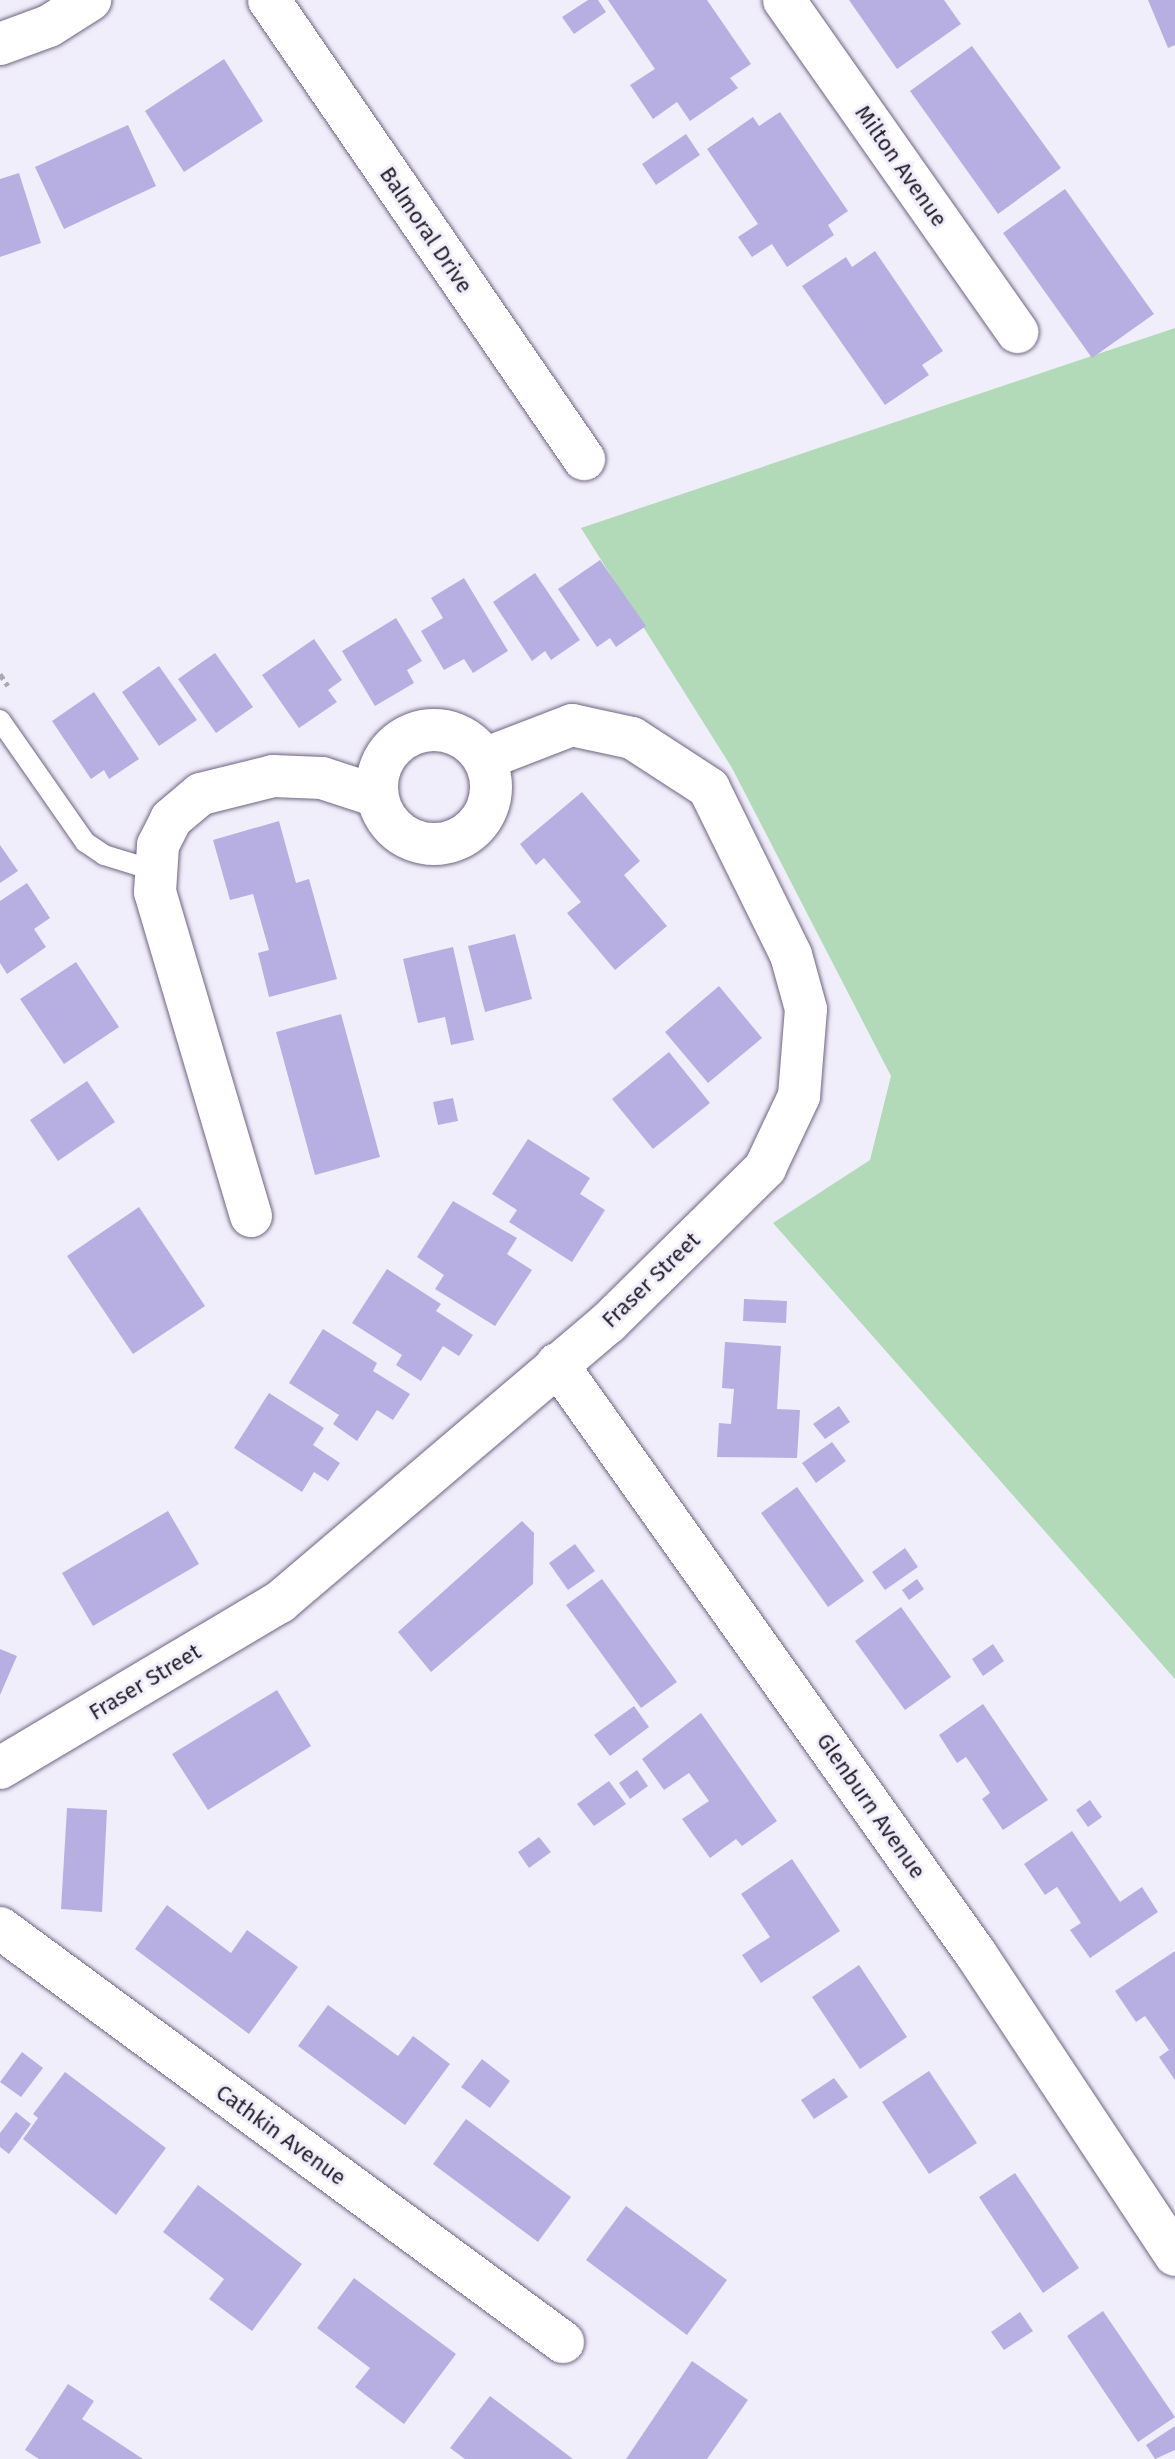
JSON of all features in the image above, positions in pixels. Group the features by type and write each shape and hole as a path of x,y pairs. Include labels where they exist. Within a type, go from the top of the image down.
{"street":[{"path":"0,44 49,26 90,0"},
{"name":"Balmoral Drive","path":"269,0 584,459"},
{"name":"Milton Avenue","path":"784,0 1017,332"},
{"name":"Fraser Street","path":"0,1768 280,1602 608,1323 765,1168 799,1096 806,1009 791,955 709,788 632,738 572,725 484,759"},
{"path":"447,732 465,739 484,759 491,787 488,806 466,836 449,843 411,840 395,830 377,796 383,760 410,735 447,732"},
{"path":"251,1216 155,892 158,845 171,819 201,794 273,776 322,778 377,796"},
{"name":"Glenburn Avenue","path":"557,1364 976,1954 1175,2255"},
{"name":"Cathkin Avenue","path":"0,1928 563,2342"}],"lane":[{"path":"0,720 85,842 104,855 156,871"}],"green space":[{"path":"1175,328 1175,1679 773,1223 870,1160 891,1076 732,768 581,528"}],"building":[{"path":"588,0 598,0 606,12 574,34 562,17"},
{"path":"608,0 707,0 751,64 730,78 738,88 690,121 677,102 653,119 630,85 655,69"},
{"path":"849,0 944,0 961,24 897,69"},
{"path":"1148,0 1175,0 1175,45 1168,48"},
{"path":"972,46 1061,168 998,214 910,91"},
{"path":"224,59 263,121 184,172 145,111"},
{"path":"780,112 848,211 828,225 834,235 787,267 772,244 752,257 738,237 758,224 707,149 753,117 759,126"},
{"path":"128,125 156,186 64,229 35,167"},
{"path":"686,134 700,155 656,185 642,164"},
{"path":"19,173 41,243 0,257 0,179"},
{"path":"1065,189 1154,314 1092,358 1003,233"},
{"path":"875,251 943,351 922,365 929,375 885,405 802,286 846,257 852,267"},
{"path":"600,560 646,626 616,647 610,638 597,647 558,589"},
{"path":"535,573 580,640 551,660 545,651 532,661 493,602"},
{"path":"464,578 508,651 473,673 464,659 444,670 421,631 443,618 431,598"},
{"path":"396,618 422,661 407,670 414,683 375,706 342,651"},
{"path":"314,639 342,680 328,690 337,702 299,728 262,675"},
{"path":"215,653 253,707 216,733 178,679"},
{"path":"159,666 197,720 159,746 122,692"},
{"path":"94,692 139,759 109,779 104,770 91,779 52,721"},
{"path":"582,792 640,861 624,875 667,926 615,970 567,913 581,902 544,858 536,865 520,844"},
{"path":"279,821 296,883 309,879 337,979 269,997 258,953 269,950 253,894 230,900 213,840"},
{"path":"0,845 18,871 0,883"},
{"path":"27,883 50,918 34,929 46,947 7,974 0,963 0,901"},
{"path":"515,934 532,999 485,1012 468,946"},
{"path":"453,947 474,1040 451,1045 445,1017 418,1023 403,959"},
{"path":"76,962 119,1027 64,1064 20,999"},
{"path":"719,986 762,1038 708,1083 665,1032"},
{"path":"341,1014 380,1157 315,1175 276,1032"},
{"path":"669,1052 710,1103 653,1149 612,1099"},
{"path":"87,1081 115,1122 58,1161 30,1120"},
{"path":"453,1098 458,1121 438,1125 433,1102"},
{"path":"528,1139 590,1178 580,1194 605,1210 572,1262 509,1222 517,1210 492,1194"},
{"path":"453,1201 517,1238 507,1254 532,1270 495,1326 435,1289 444,1275 417,1257"},
{"path":"139,1207 205,1306 133,1354 67,1256"},
{"path":"387,1269 441,1304 436,1311 473,1335 459,1356 443,1346 421,1381 396,1365 402,1355 352,1323"},
{"path":"744,1299 787,1301 786,1323 743,1321"},
{"path":"323,1329 377,1363 373,1371 410,1394 393,1420 377,1410 357,1441 333,1424 339,1415 289,1383"},
{"path":"725,1342 781,1346 777,1409 800,1410 797,1458 717,1457 719,1423 731,1424 734,1389 722,1388"},
{"path":"269,1393 324,1428 313,1445 340,1463 328,1481 314,1472 302,1492 234,1448"},
{"path":"839,1406 850,1422 825,1439 813,1424"},
{"path":"832,1442 846,1461 816,1483 802,1463"},
{"path":"797,1487 864,1581 828,1607 761,1513"},
{"path":"168,1511 199,1564 93,1626 62,1573"},
{"path":"522,1521 534,1533 533,1584 431,1672 398,1632"},
{"path":"575,1544 595,1571 568,1590 549,1563"},
{"path":"905,1548 918,1567 885,1590 872,1572"},
{"path":"602,1579 677,1682 641,1708 566,1605"},
{"path":"917,1579 924,1589 909,1600 902,1590"},
{"path":"901,1607 951,1677 905,1710 855,1641"},
{"path":"993,1644 1004,1661 983,1676 972,1659"},
{"path":"0,1649 17,1656 0,1695"},
{"path":"277,1690 311,1746 208,1810 172,1754"},
{"path":"983,1704 1048,1800 1003,1830 982,1799 990,1793 979,1776 966,1757 957,1763 939,1735"},
{"path":"634,1706 649,1727 610,1756 594,1735"},
{"path":"701,1713 777,1821 742,1846 736,1839 710,1858 682,1819 709,1801 689,1773 664,1790 642,1759"},
{"path":"637,1770 648,1786 630,1799 619,1783"},
{"path":"609,1781 626,1804 594,1826 577,1804"},
{"path":"1090,1800 1102,1817 1088,1827 1076,1810"},
{"path":"67,1808 107,1810 102,1912 61,1909"},
{"path":"1072,1831 1120,1902 1142,1887 1158,1912 1090,1958 1070,1930 1081,1923 1057,1887 1045,1895 1024,1864"},
{"path":"539,1837 551,1852 529,1868 518,1852"},
{"path":"792,1859 840,1931 761,1983 742,1955 770,1937 741,1894"},
{"path":"167,1905 231,1953 247,1930 298,1967 249,2034 135,1949"},
{"path":"1175,1951 1175,2080 1159,2057 1169,2050 1145,2016 1136,2022 1115,1991"},
{"path":"859,1965 907,2037 860,2069 812,1997"},
{"path":"328,2005 398,2056 413,2036 450,2064 405,2125 298,2046"},
{"path":"22,2052 43,2068 21,2097 0,2082"},
{"path":"482,2059 510,2081 490,2108 461,2087"},
{"path":"929,2071 977,2143 929,2174 882,2102"},
{"path":"65,2072 166,2148 116,2215 23,2139 38,2118 33,2114"},
{"path":"834,2078 848,2097 814,2119 801,2100"},
{"path":"16,2112 31,2124 9,2154 0,2147 0,2133"},
{"path":"466,2119 571,2197 538,2242 433,2164"},
{"path":"1015,2173 1079,2268 1043,2293 979,2197"},
{"path":"198,2185 302,2264 252,2331 209,2299 224,2279 163,2232"},
{"path":"626,2206 727,2280 687,2335 586,2260"},
{"path":"354,2278 456,2354 404,2424 355,2387 370,2368 317,2328"},
{"path":"1103,2311 1175,2417 1138,2442 1067,2336"},
{"path":"1020,2312 1033,2331 1004,2350 991,2332"},
{"path":"692,2361 748,2400 707,2459 626,2459"},
{"path":"68,2384 94,2401 82,2419 143,2459 39,2459 25,2450"},
{"path":"490,2396 573,2459 465,2459 450,2448"},
{"path":"1175,2426 1175,2450 1155,2459 1146,2445"}]}
